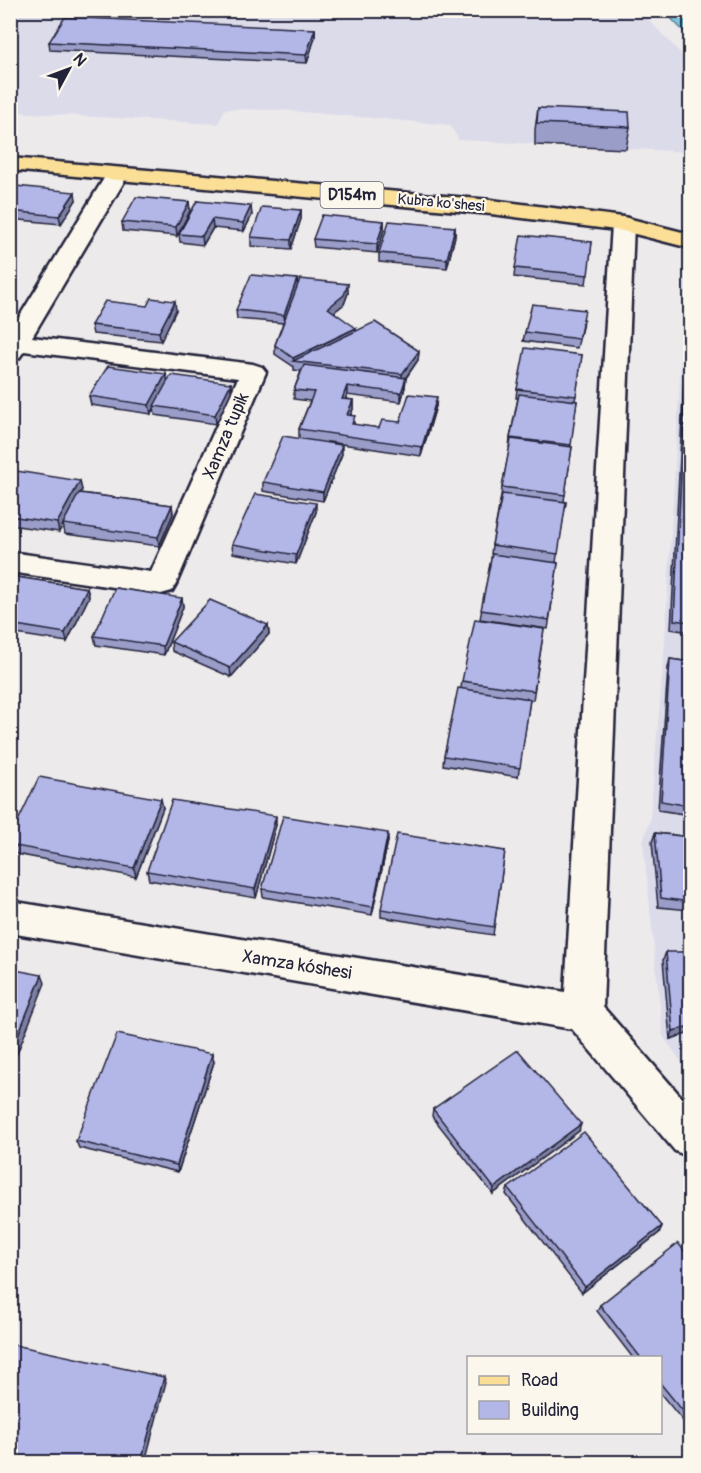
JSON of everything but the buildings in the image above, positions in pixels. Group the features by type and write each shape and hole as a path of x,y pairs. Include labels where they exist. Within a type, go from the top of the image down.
{"main road":[{"name":"Kubra ko'shesi","path":"10,164 491,207 623,224 690,241"}],"street":[{"path":"13,346 117,175"},
{"path":"623,224 583,1013 690,1137"},
{"name":"Xamza tupik","path":"10,562 161,584 253,372 13,346"},
{"name":"Xamza kóshesi","path":"10,918 583,1013"}],"shaded area":[{"path":"10,11 640,11 690,63 690,152 459,140 450,125 280,110 225,109 218,124 11,112"},
{"path":"686,270 690,272 690,1074 663,1036 643,841 650,820 665,641"}],"water":[{"path":"664,11 690,11 690,38"}]}
